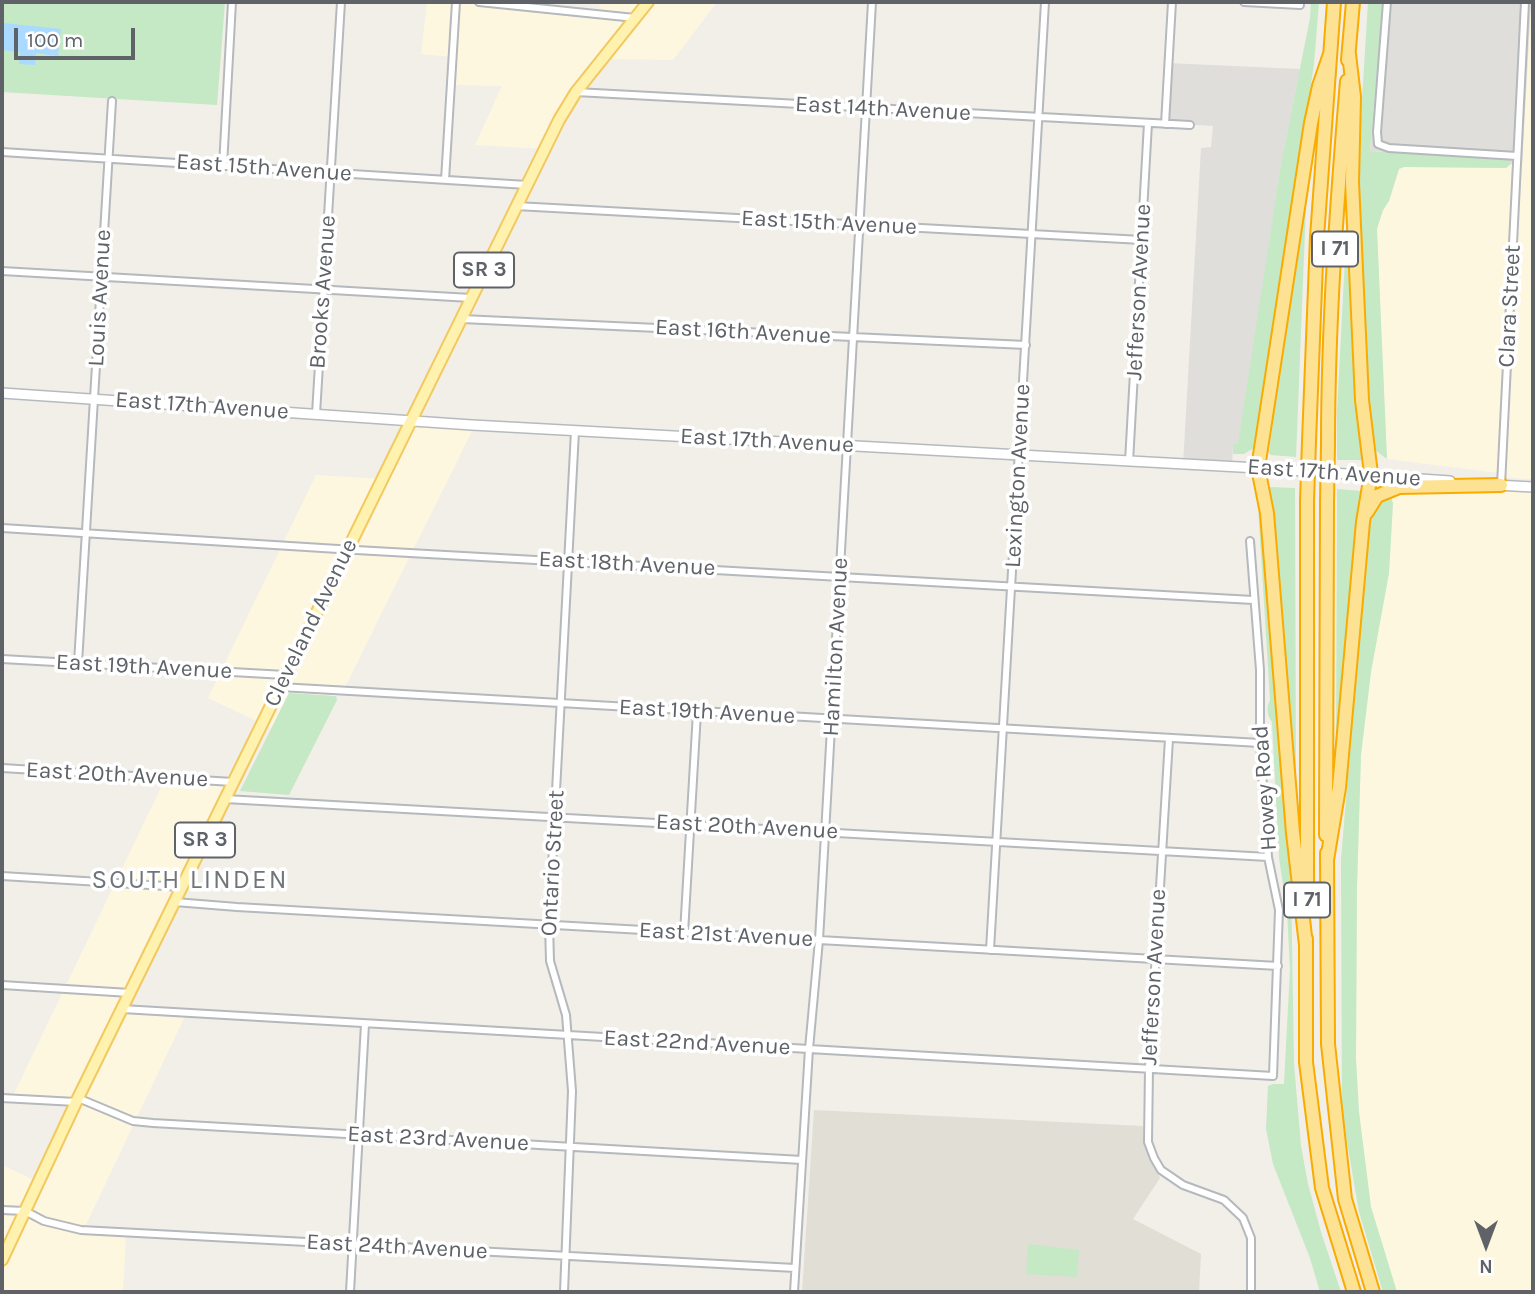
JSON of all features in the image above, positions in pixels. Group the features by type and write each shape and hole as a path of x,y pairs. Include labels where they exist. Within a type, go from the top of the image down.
{"highway":[{"name":"I 71","path":"1334,2 1317,237 1308,441 1306,1062 1322,1188 1354,1292"},
{"name":"I 71","path":"1353,2 1337,212 1328,387 1325,808 1328,1044 1345,1199 1373,1292"},
{"path":"1306,945 1293,833 1267,513 1258,468 1311,123 1319,86 1330,54"},
{"path":"1327,860 1339,788 1363,522 1371,474 1362,400 1352,183 1354,97 1349,54"},
{"path":"1363,522 1369,506 1377,496 1399,487 1501,485"}],"main road":[{"name":"Cleveland Avenue","path":"2,1260 77,1100 559,120 576,92 648,2"}],"street":[{"path":"223,166 232,2"},
{"name":"Brooks Avenue","path":"316,414 341,2"},
{"path":"445,180 456,2"},
{"path":"479,2 635,18"},
{"name":"Hamilton Avenue","path":"794,1292 809,1049 819,940 872,2"},
{"name":"Lexington Avenue","path":"990,950 1045,2"},
{"path":"1165,124 1172,2"},
{"path":"1244,2 1300,5"},
{"path":"1387,2 1378,144 1389,148 1517,156"},
{"name":"Clara Street","path":"1501,485 1525,2"},
{"name":"East 14th Avenue","path":"576,92 1190,125"},
{"name":"Louis Avenue","path":"78,663 113,101"},
{"name":"Jefferson Avenue","path":"1129,462 1148,123"},
{"name":"East 15th Avenue","path":"2,152 527,185"},
{"name":"East 15th Avenue","path":"516,206 1142,240"},
{"path":"2,271 471,298"},
{"name":"East 16th Avenue","path":"460,319 1026,345"},
{"name":"East 17th Avenue","path":"2,393 575,431 1371,474 1533,487"},
{"name":"Ontario Street","path":"564,1292 572,1147 572,1091 569,1035 550,961 549,924 575,431"},
{"name":"East 18th Avenue","path":"2,528 1253,600"},
{"name":"Howey Road","path":"1251,541 1268,857 1279,910 1273,1076"},
{"name":"East 19th Avenue","path":"2,659 285,675"},
{"name":"East 19th Avenue","path":"280,687 1260,743"},
{"path":"684,933 697,712"},
{"name":"Jefferson Avenue","path":"1169,739 1146,1119 1148,1141 1161,1170 1171,1178 1224,1200 1243,1218 1251,1238 1251,1292"},
{"name":"East 20th Avenue","path":"2,768 233,782"},
{"name":"East 20th Avenue","path":"225,799 1268,857"},
{"path":"2,876 182,887"},
{"name":"East 21st Avenue","path":"174,902 1278,966"},
{"path":"2,985 130,993"},
{"name":"East 22nd Avenue","path":"122,1009 1273,1076"},
{"path":"350,1292 365,1024"},
{"name":"East 23rd Avenue","path":"2,1098 77,1100 133,1121 802,1160"},
{"name":"East 24th Avenue","path":"2,1210 25,1211 44,1221 81,1230 795,1268"}],"shaded area":[{"path":"427,2 506,2 599,15 600,2 717,2 673,60 609,59 567,112 548,149 475,145 502,86 452,85 453,57 421,54"},
{"path":"1383,2 1531,2 1522,165 1511,164 1508,160 1370,151"},
{"path":"1531,2 1533,479 1387,459 1377,229 1379,218 1389,201 1399,169 1404,167 1506,168 1511,164 1522,164"},
{"path":"1167,63 1300,69 1281,164 1238,445 1233,444 1232,466 1183,465 1201,148 1211,147 1213,126 1165,123"},
{"path":"410,420 475,425 345,687 336,696 289,693 271,728 208,698 316,475 383,479"},
{"path":"1533,487 1533,1292 1397,1292 1371,1207 1359,1112 1356,1059 1361,755 1371,672 1389,573 1393,503 1388,490"},
{"path":"166,777 234,781 121,1009 186,1014 83,1231 126,1235 123,1292 2,1292 2,1165 40,1183 75,1105 11,1100"},
{"path":"814,1110 1143,1126 1144,1143 1160,1178 1133,1219 1201,1254 1199,1292 802,1292"}],"green space":[{"path":"2,2 225,2 217,105 2,92"},
{"path":"1311,2 1319,2 1314,64 1256,444 1254,450 1233,454 1233,444 1238,444 1281,164"},
{"path":"1368,2 1383,2 1370,151 1509,160 1511,164 1506,168 1399,169 1377,229 1387,459 1375,450 1373,452 1370,445 1358,166"},
{"path":"1307,180 1296,457 1271,455 1269,453 1289,293"},
{"path":"1348,201 1361,460 1337,460"},
{"path":"1269,487 1295,488 1296,806"},
{"path":"1337,489 1361,491 1336,763"},
{"path":"1257,490 1260,497 1291,879 1294,1064 1301,1146 1321,1232 1341,1292 1320,1292 1310,1258 1273,1164 1266,1129 1268,1086 1284,1084 1290,969 1287,911 1279,858 1272,722 1268,711 1270,700"},
{"path":"1388,490 1393,503 1389,573 1371,672 1361,755 1356,1059 1359,1112 1371,1207 1397,1292 1383,1292 1359,1212 1342,1113 1341,860 1355,690 1363,522"},
{"path":"289,693 336,696 337,700 289,795 240,791"},
{"path":"1028,1244 1079,1250 1077,1277 1026,1274"}],"water":[{"path":"3,23 61,29 58,56 36,53 35,65 19,64 20,52 2,50"}],"district":[{"name":"SOUTH LINDEN","path":"190,881"}]}
